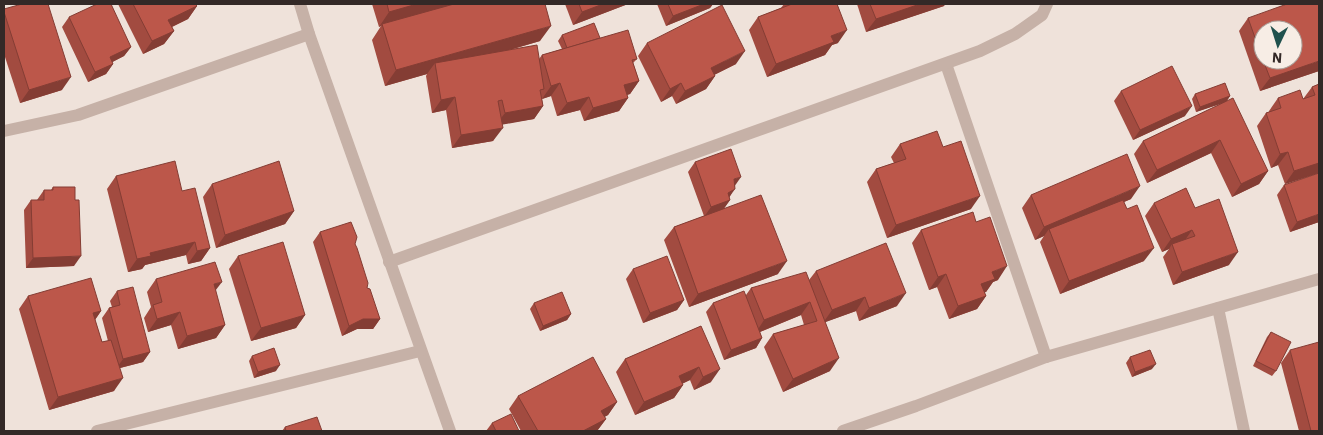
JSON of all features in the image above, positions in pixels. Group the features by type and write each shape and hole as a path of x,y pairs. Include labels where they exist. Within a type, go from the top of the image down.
{"street":[{"path":"300,4 388,262 450,431"},
{"path":"388,262 980,51 1015,34 1042,16 1047,4"},
{"path":"4,131 78,115 309,34"},
{"path":"946,64 1046,357"},
{"path":"843,431 916,406 1046,357 1319,279"},
{"path":"1218,308 1244,431"},
{"path":"97,431 420,351"}],"building":[{"path":"22,4 48,4 71,77 29,90 4,12 4,9"},
{"path":"97,4 111,4 131,47 110,57 113,64 95,72 69,17"},
{"path":"133,4 195,4 197,6 168,20 174,31 152,41"},
{"path":"387,4 417,4 389,12"},
{"path":"454,4 545,4 551,26 396,70 382,24"},
{"path":"579,4 603,4 582,12"},
{"path":"668,4 704,4 673,16"},
{"path":"792,4 837,4 847,30 831,36 834,42 776,64 758,17"},
{"path":"870,4 920,4 876,19"},
{"path":"1287,4 1319,4 1319,61 1303,67 1303,20 1253,20 1253,32 1248,18"},
{"path":"722,5 745,51 711,68 715,76 685,91 681,83 670,89 647,43"},
{"path":"594,23 600,38 567,48 562,35"},
{"path":"628,30 637,59 632,60 639,81 624,85 628,98 593,108 589,97 567,103 560,83 551,86 542,55"},
{"path":"537,45 544,89 540,90 543,106 505,113 502,100 498,101 503,128 461,135 455,97 441,100 435,63"},
{"path":"1172,66 1192,106 1140,130 1121,91"},
{"path":"1267,70 1293,70 1270,78"},
{"path":"1225,83 1230,96 1200,107 1195,94"},
{"path":"1319,84 1319,163 1294,171 1288,152 1280,154 1266,113 1281,108 1278,98 1300,90 1303,99 1315,95 1312,87"},
{"path":"1233,98 1268,171 1241,184 1220,140 1157,170 1143,141"},
{"path":"937,131 943,147 961,141 980,196 896,225 876,169 906,159 900,144"},
{"path":"731,149 741,177 734,179 735,189 728,193 730,200 711,207 695,162"},
{"path":"1127,154 1140,186 1044,227 1031,195"},
{"path":"175,161 182,191 195,188 210,248 197,251 195,242 150,253 151,256 137,259 116,176"},
{"path":"279,161 294,211 225,235 212,184"},
{"path":"1319,173 1319,214 1297,222 1284,185"},
{"path":"53,187 75,187 75,200 79,200 81,256 33,258 31,200 44,200 44,190 53,190"},
{"path":"1186,188 1195,208 1219,199 1238,252 1182,272 1172,244 1195,236 1192,230 1171,239 1154,203"},
{"path":"761,195 787,261 698,294 674,227"},
{"path":"1123,200 1127,209 1137,205 1154,248 1069,281 1049,229"},
{"path":"973,212 976,222 990,217 1007,266 992,272 995,279 981,284 986,296 958,306 946,274 938,277 921,230"},
{"path":"351,222 357,237 355,244 368,283 367,288 370,289 380,319 363,319 349,326 320,232"},
{"path":"283,242 305,315 261,328 238,256"},
{"path":"886,243 906,293 869,308 865,297 832,310 816,271"},
{"path":"667,256 684,300 650,313 633,269"},
{"path":"215,262 222,282 214,284 225,325 187,336 180,312 157,319 153,305 162,302 156,279"},
{"path":"806,272 839,358 793,379 773,334 817,321 810,302 764,320 751,288"},
{"path":"91,278 101,311 93,313 102,342 111,340 123,378 58,397 28,296"},
{"path":"133,287 150,352 123,359 109,308 120,305 117,291"},
{"path":"744,291 762,338 731,350 713,303"},
{"path":"562,292 571,314 543,326 534,303"},
{"path":"701,326 720,369 703,377 699,367 679,376 683,385 644,402 625,359"},
{"path":"1271,332 1291,342 1276,371 1256,361"},
{"path":"1319,342 1319,431 1311,431 1290,350"},
{"path":"274,348 280,365 258,372 252,356"},
{"path":"1150,350 1156,364 1135,372 1130,357"},
{"path":"593,357 617,402 601,411 606,419 583,431 538,431 518,396"},
{"path":"511,414 519,431 496,431 492,423"},
{"path":"317,417 322,431 286,431 285,427"}]}
